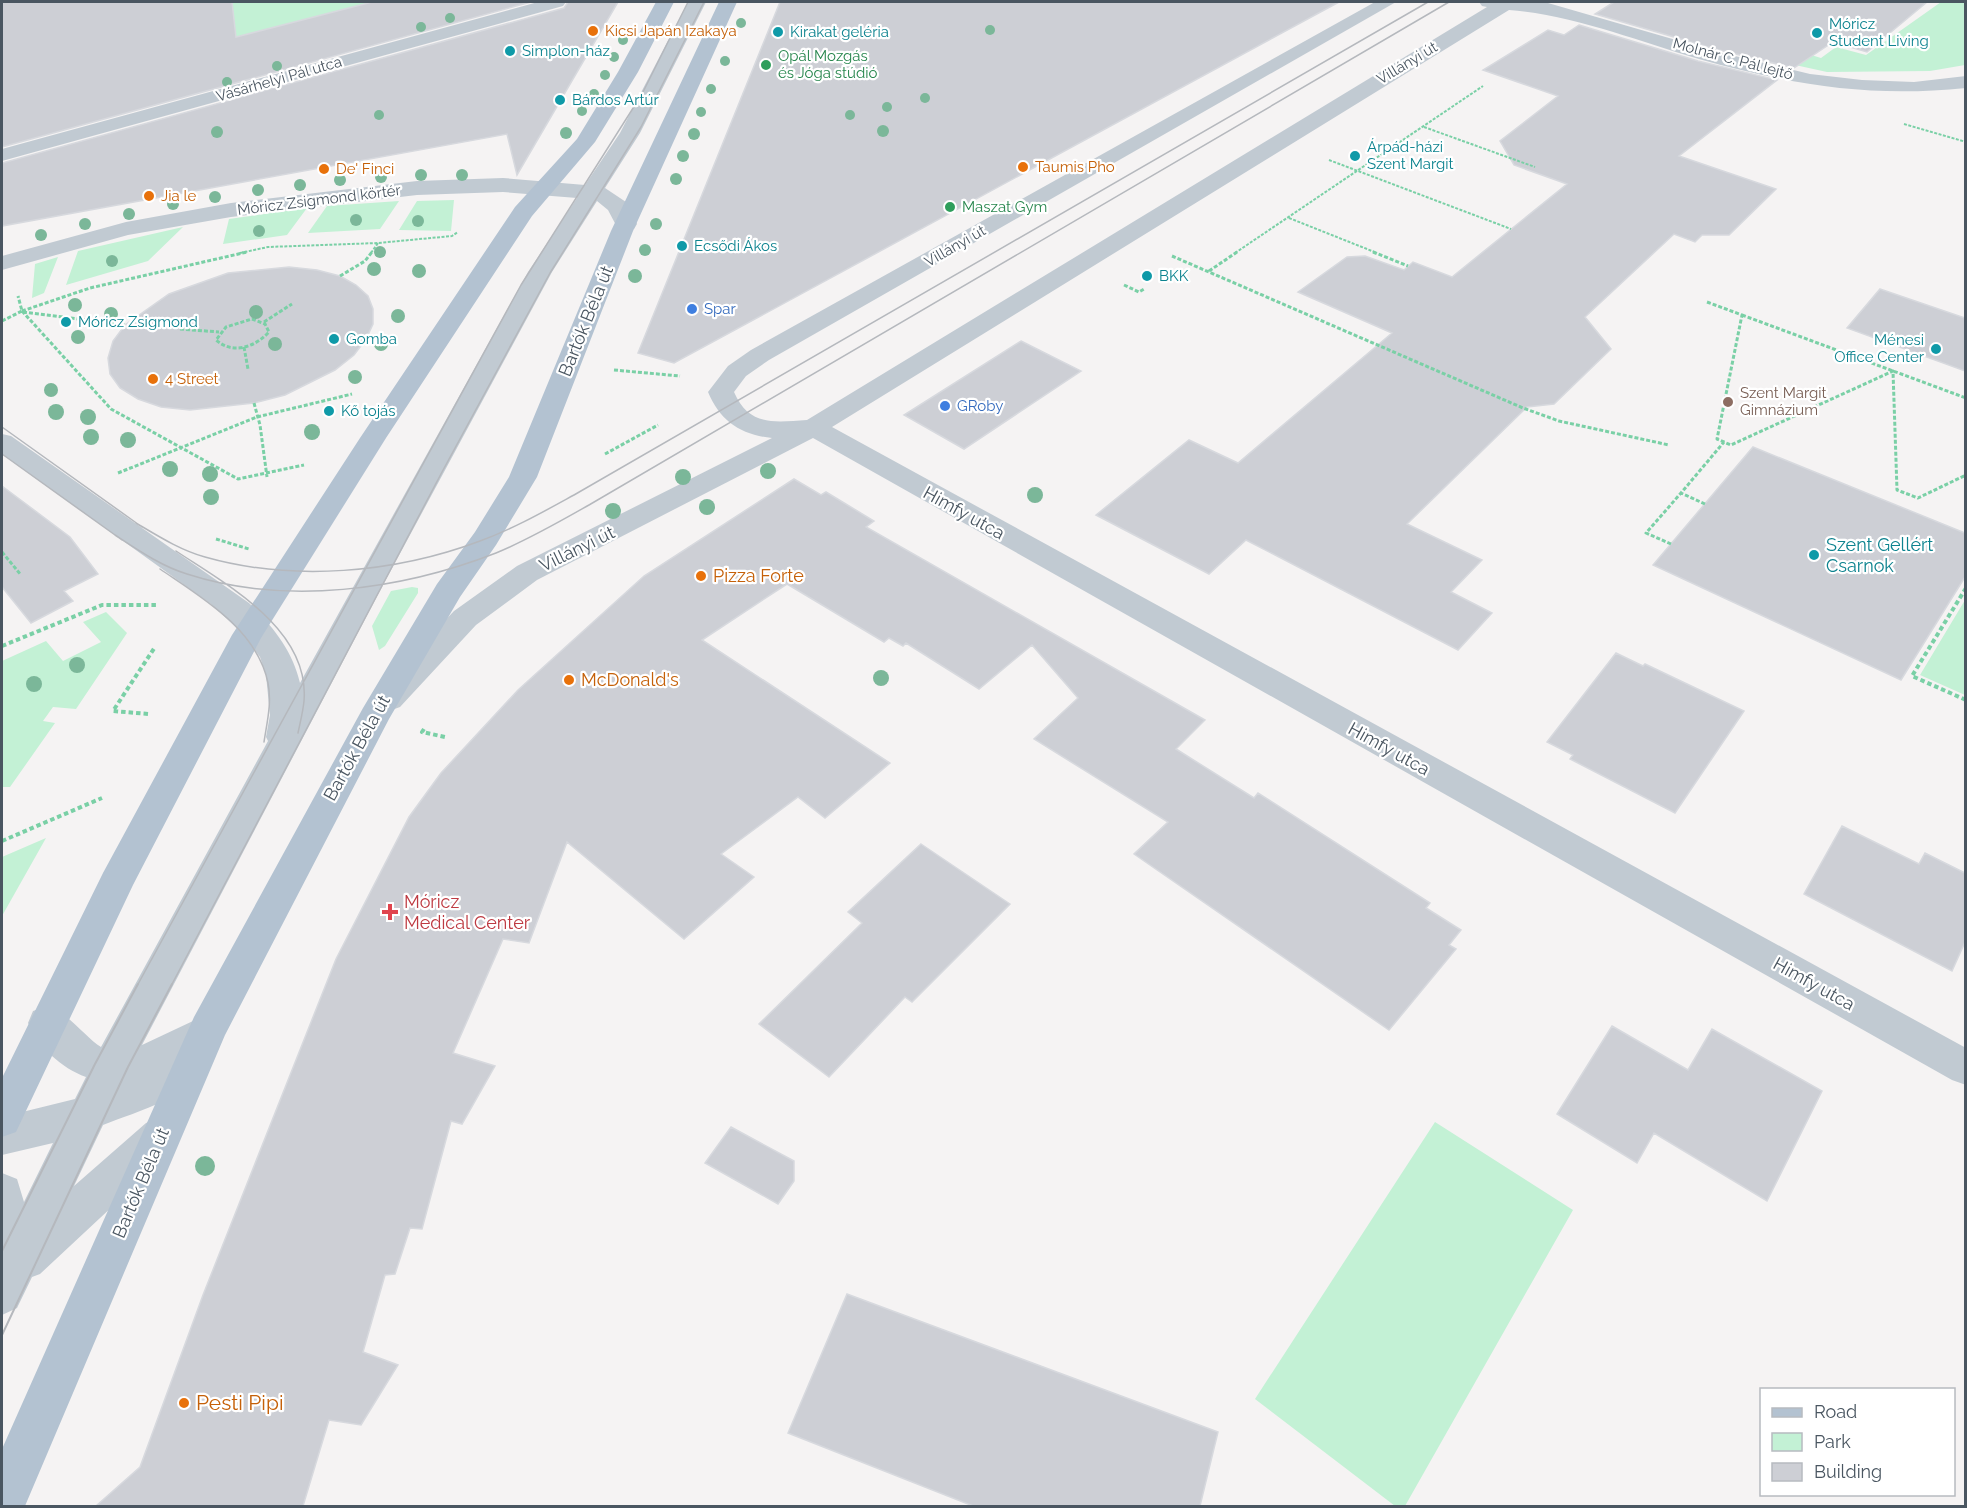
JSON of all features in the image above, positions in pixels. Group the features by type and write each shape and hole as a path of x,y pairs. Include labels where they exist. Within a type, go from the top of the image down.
{"main road":[{"path":"2,1119 116,883 254,624 498,249 544,187 585,142 628,72 665,2"},
{"name":"Bartók Béla út","path":"2,1503 201,1044 374,716 448,591 486,538 523,477 626,224 728,2"}],"street":[{"name":"Vásárhelyi Pál utca","path":"2,155 557,2"},
{"path":"7,1281 110,1068 276,759 529,292 644,107 697,2"},
{"name":"Villányi út","path":"814,427 768,430 753,426 737,418 726,407 721,392 728,380 748,362 1387,2"},
{"name":"Villányi út","path":"374,716 465,618 527,573 814,427 1501,3"},
{"name":"Molnár C. Pál lejtő","path":"1501,3 1540,6 1745,63 1832,84 1891,87 1965,82"},
{"name":"Móricz Zsigmond körtér","path":"2,262 126,229 299,200 417,188 544,187 600,193 618,207 626,224"},
{"name":"Himfy utca","path":"814,427 1965,1068"},
{"path":"2,441 222,597 254,624 279,660 285,692 283,733 276,759"},
{"path":"47,1023 76,1053 95,1064 110,1068 128,1067 201,1044"},
{"path":"2,1136 66,1121 147,1090 201,1044"},
{"path":"7,1281 161,1136"},
{"path":"2,1192 7,1281"}],"path":[{"path":"1209,271 1483,86"},
{"path":"1423,126 1534,167"},
{"path":"1346,166 1511,229"},
{"path":"1289,217 1408,266"},
{"path":"2,321 22,311 90,288 268,247 378,243 452,236 461,230"},
{"path":"340,276 365,261 378,243"},
{"path":"1162,252 1523,408 1558,421 1669,446"},
{"path":"1132,289 1139,292 1143,289"},
{"path":"19,302 22,311 111,409 181,448 238,479 311,464"},
{"path":"1707,302 1965,398"},
{"path":"180,329 219,332 239,321 264,322 292,304"},
{"path":"22,311 125,325"},
{"path":"1742,315 1717,439 1731,445 1893,371"},
{"path":"219,332 216,340 220,345 244,347 264,338 269,332 264,322"},
{"path":"244,347 248,369"},
{"path":"614,370 680,376"},
{"path":"1893,371 1898,490 1918,498 1965,475"},
{"path":"113,475 257,417 362,391"},
{"path":"254,404 260,425 267,477"},
{"path":"605,454 658,425"},
{"path":"1671,544 1646,533 1724,442"},
{"path":"1681,493 1705,504"},
{"path":"2,552 21,575"},
{"path":"1965,588 1912,676 1965,700"},
{"path":"2,646 102,605 160,605"},
{"path":"148,714 113,711 155,647"},
{"path":"422,732 445,737"},
{"path":"2,841 102,798"}],"green space":[{"path":"195,2 373,2 220,42 183,5"},
{"path":"1941,2 1965,2 1965,65 1930,71 1827,72 1763,58 1749,36 1821,58 1836,47 1866,55"},
{"path":"454,200 451,231 399,230 417,201"},
{"path":"399,201 380,229 308,233 327,206"},
{"path":"307,208 287,235 223,244 229,219"},
{"path":"183,227 148,261 66,285 78,251"},
{"path":"58,257 44,293 32,298 35,264"},
{"path":"418,588 418,593 385,646 379,650 372,626 391,591"},
{"path":"1965,600 1965,695 1920,675"},
{"path":"106,612 127,633 76,709 53,707 43,721 55,723 10,787 2,787 2,661 46,641 63,661 101,642 83,622"},
{"path":"46,838 2,916 2,857"},
{"path":"1435,1122 1573,1210 1405,1506 1395,1506 1255,1399"}],"building":[{"path":"2,2 232,2 236,37 372,2 531,2 2,147"},
{"path":"568,2 618,2 517,175 507,134 2,226 2,163 564,8"},
{"path":"780,2 1339,2 674,363 638,353"},
{"name":"Móricz Student Living","path":"1614,2 1927,2 1867,52 1833,42 1794,68 1715,49 1595,14"},
{"path":"1579,25 1698,61 1777,80 1679,156 1776,189 1729,235 1702,235 1695,242 1674,234 1585,317 1611,349 1554,404 1527,407 1407,524 1482,560 1451,592 1492,613 1458,650 1246,540 1209,574 1096,515 1189,440 1238,463 1392,333 1298,292 1347,257 1365,256 1404,270 1413,262 1452,277 1567,184 1514,165 1500,141 1558,96 1483,70 1548,30 1564,35"},
{"name":"Gomba","path":"289,267 317,270 340,276 356,285 368,296 373,309 373,324 366,339 354,355 335,370 285,395 254,403 190,410 161,407 138,399 120,388 110,374 108,358 113,341 125,325 169,294 228,273"},
{"name":"Ménesi Office Center","path":"1880,289 1965,318 1965,371 1847,328"},
{"path":"1021,341 1081,371 964,449 904,415"},
{"name":"Szent Gellért Csarnok","path":"1753,447 1965,533 1965,577 1901,680 1653,565"},
{"path":"794,479 821,495 826,492 874,521 866,527 1205,720 1176,749 1254,798 1258,793 1430,903 1426,908 1461,930 1449,945 1456,949 1389,1030 1134,854 1168,822 1034,739 1078,698 1032,645 979,689 906,643 903,646 889,638 884,642 787,584 702,640 890,763 825,818 798,797 721,854 754,877 684,939 567,842 529,943 503,939 453,1053 495,1066 462,1124 451,1121 422,1229 410,1228 395,1274 385,1275 363,1352 398,1365 361,1425 329,1420 303,1506 96,1506 140,1467 203,1295 336,959 409,817 441,773 518,690 644,576"},
{"path":"2,486 70,537 98,574 64,591 73,601 31,623 2,587"},
{"path":"1616,653 1643,666 1645,664 1744,711 1675,813 1570,759 1573,755 1547,742"},
{"path":"1842,826 1919,864 1925,853 1965,873 1965,942 1952,971 1804,894"},
{"path":"921,844 1010,904 912,1002 905,997 829,1077 759,1024 862,923 848,912"},
{"path":"1612,1026 1688,1070 1712,1029 1822,1091 1767,1201 1654,1133 1637,1163 1557,1114"},
{"path":"731,1127 794,1161 794,1181 778,1204 705,1163"},
{"path":"847,1294 1218,1432 1200,1506 973,1506 788,1433"}],"tram line":[{"path":"366,568 521,285 642,94 688,2"},
{"path":"393,565 550,273 641,127 704,2"},
{"path":"393,565 447,552 492,536 574,495 1428,2"},
{"path":"383,584 460,566 532,537 1449,2"},
{"path":"2,427 138,524"},
{"path":"2,454 115,535"},
{"path":"138,524 178,547 205,557 239,565 273,570 308,571 366,568"},
{"path":"138,524 142,527"},
{"path":"115,535 177,571 225,584"},
{"path":"115,535 122,540"},
{"path":"176,551 225,584"},
{"path":"366,568 393,565"},
{"path":"383,584 393,565"},
{"path":"355,587 366,568"},
{"path":"160,569 225,616 252,646 262,664 269,690 269,712 264,742"},
{"path":"225,584 303,591 355,587"},
{"path":"225,584 261,612 280,631 294,652 303,684"},
{"path":"171,986 383,584"},
{"path":"355,587 383,584"},
{"path":"303,684 355,587"},
{"path":"137,986 303,684"},
{"path":"298,733 304,701 303,684"},
{"path":"2,1251 95,1064 138,984"},
{"path":"2,1335 128,1067 172,984"}],"place":[{"name":"Kicsi Japán Izakaya","path":"593,31"},
{"name":"Kirakat geléria","path":"778,32"},
{"name":"Móricz Student Living","path":"1817,33"},
{"name":"Simplon-ház","path":"510,51"},
{"name":"Opál Mozgás és Jóga stúdió","path":"766,65"},
{"name":"Bárdos Artúr","path":"560,100"},
{"name":"Árpád-házi Szent Margit","path":"1355,156"},
{"name":"Taumis Pho","path":"1023,167"},
{"name":"De' Finci","path":"324,169"},
{"name":"Jia le","path":"149,196"},
{"name":"Maszat Gym","path":"950,207"},
{"name":"Ecsődi Ákos","path":"682,246"},
{"name":"BKK","path":"1147,276"},
{"name":"Spar","path":"692,309"},
{"name":"Móricz Zsigmond","path":"66,322"},
{"name":"Gomba","path":"334,339"},
{"name":"Ménesi Office Center","path":"1936,349"},
{"name":"4 Street","path":"153,379"},
{"name":"Szent Margit Gimnázium","path":"1728,402"},
{"name":"GRoby","path":"945,406"},
{"name":"Kő tojás","path":"329,411"},
{"name":"Szent Gellért Csarnok","path":"1814,555"},
{"name":"Pizza Forte","path":"701,576"},
{"name":"McDonald's","path":"569,680"},
{"name":"Móricz Medical Center","path":"390,912"},
{"name":"Pesti Pipi","path":"184,1403"}]}
